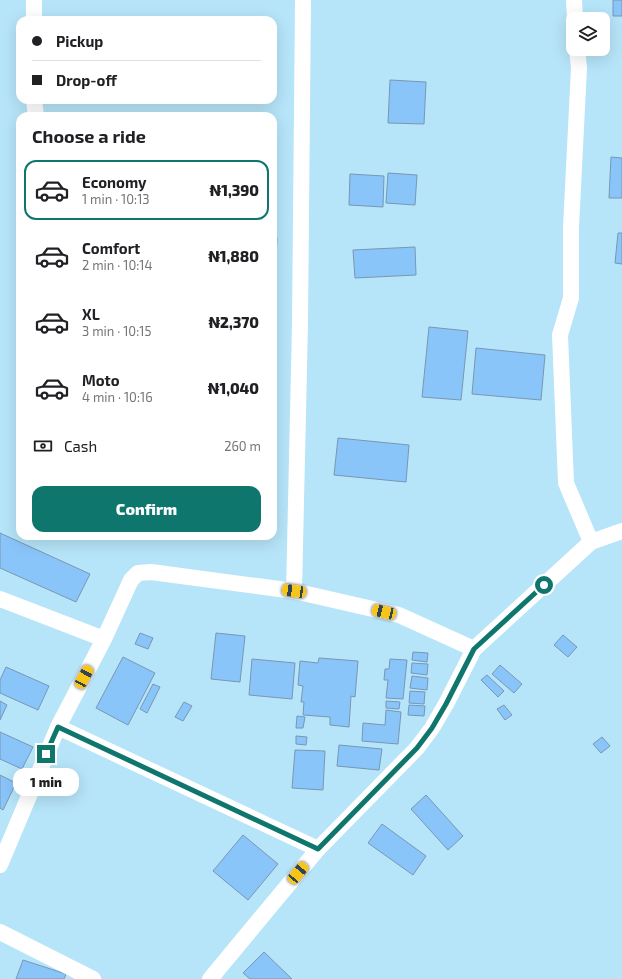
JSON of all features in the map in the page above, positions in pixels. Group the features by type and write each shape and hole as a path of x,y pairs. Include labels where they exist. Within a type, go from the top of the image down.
{"street":[{"path":"34,0 34,16"},
{"path":"294,591 300,332 303,0"},
{"path":"574,0 575,12"},
{"path":"578,56 571,227 571,298 560,335 566,483 591,542"},
{"path":"210,979 318,849 417,748 432,728 446,704 474,649 591,542 622,531"},
{"path":"0,865 58,727 104,639 130,580 138,574 151,572 294,591 399,615 474,649"},
{"path":"0,599 104,639"},
{"path":"58,727 318,849"},
{"path":"0,932 92,979"}],"building":[{"path":"613,0 622,0 622,16 613,16"},
{"path":"390,80 426,82 424,124 388,123"},
{"path":"611,157 622,158 622,198 609,198"},
{"path":"388,173 417,175 415,205 386,203"},
{"path":"350,174 384,176 383,207 349,205"},
{"path":"618,233 622,233 622,264 615,263"},
{"path":"415,247 416,275 355,278 353,250"},
{"path":"429,327 468,331 461,400 422,397"},
{"path":"476,348 545,355 541,400 472,394"},
{"path":"338,438 409,445 406,482 334,475"},
{"path":"0,533 90,574 76,602 0,568"},
{"path":"140,633 153,638 148,649 135,644"},
{"path":"216,633 245,636 240,682 211,679"},
{"path":"563,635 577,647 568,657 554,645"},
{"path":"413,652 428,653 427,662 412,660"},
{"path":"123,657 155,673 128,725 96,708"},
{"path":"319,658 358,661 355,697 351,696 349,727 330,725 330,717 303,715 304,702 301,702 303,686 298,685 300,661 318,663"},
{"path":"252,659 295,663 292,699 249,695"},
{"path":"390,659 407,660 403,699 386,698 388,680 384,680 385,669 389,669"},
{"path":"412,663 428,664 427,675 411,673"},
{"path":"500,665 522,684 514,693 492,674"},
{"path":"6,667 49,686 38,710 0,693 0,680"},
{"path":"487,675 504,691 498,697 481,680"},
{"path":"412,676 428,678 427,690 410,688"},
{"path":"153,684 160,687 147,713 140,709"},
{"path":"410,691 425,692 424,704 409,703"},
{"path":"0,701 7,705 0,720"},
{"path":"386,701 400,702 399,709 386,708"},
{"path":"184,702 192,706 183,721 175,717"},
{"path":"409,705 425,706 424,716 408,715"},
{"path":"504,705 512,715 505,720 497,709"},
{"path":"386,710 401,712 398,744 362,741 363,723 385,725"},
{"path":"297,716 305,717 303,728 296,728"},
{"path":"0,732 33,747 22,769 0,759"},
{"path":"296,736 307,737 306,745 296,744"},
{"path":"602,737 610,746 601,753 593,744"},
{"path":"339,745 382,749 379,770 337,766"},
{"path":"295,750 325,751 323,790 292,788"},
{"path":"0,775 16,783 3,810 0,808"},
{"path":"426,795 463,836 448,850 411,809"},
{"path":"382,824 426,856 413,875 368,843"},
{"path":"243,835 278,864 248,900 213,871"},
{"path":"264,952 292,979 250,979 243,973"},
{"path":"23,960 66,974 64,979 16,979"}],"route":[{"path":"46,754 58,727 318,849 417,748 432,728 446,704 474,649 544,585"}]}
